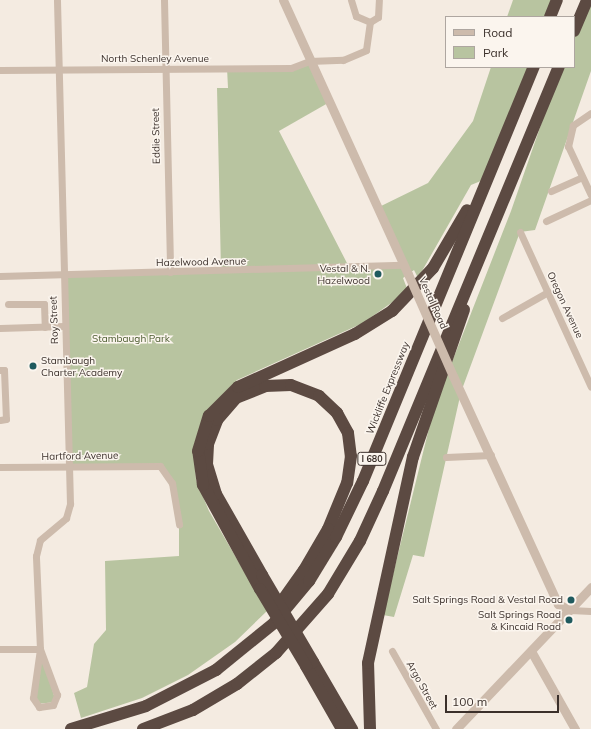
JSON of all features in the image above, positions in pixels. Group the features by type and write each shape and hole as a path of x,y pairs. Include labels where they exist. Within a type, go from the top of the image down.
{"highway":[{"path":"550,16 557,0"},
{"path":"575,29 587,0"},
{"name":"Wickliffe Expressway","path":"71,729 117,715 171,695 227,663 274,623 309,581 336,537 363,481 534,68"},
{"name":"I 680","path":"143,729 193,710 237,684 276,653 328,594 360,541 383,491 559,68"},
{"path":"352,729 260,589 202,485 198,451 209,416 238,387 355,334 400,305 440,257 476,189 488,178"},
{"path":"370,729 368,663 413,457 459,328 482,250"},
{"path":"117,715 200,672 245,639 286,596 328,529 348,477 351,450 348,433 340,418 324,400 291,385 265,386 236,398 217,420 208,444 207,464 216,494 262,575 310,664 342,729"}],"street":[{"name":"Roy Street","path":"40,649 57,695 56,702 48,708 39,707 33,698 40,649 37,546 69,512 69,466 62,275 57,69 57,0"},
{"name":"Eddie Street","path":"164,0 170,272"},
{"name":"Vestal Road","path":"283,0 309,61 558,604 570,610"},
{"path":"351,0 356,16 370,22 378,16 379,0"},
{"name":"North Schenley Avenue","path":"0,70 291,68 309,61 356,57 366,50 370,22"},
{"path":"591,113 573,125 568,146 591,195"},
{"path":"551,191 582,177"},
{"path":"546,221 591,200"},
{"name":"Oregon Avenue","path":"520,232 591,387"},
{"name":"Hazelwood Avenue","path":"0,276 170,272 406,270"},
{"path":"502,318 548,292"},
{"path":"8,304 44,304 45,327"},
{"path":"0,328 64,326"},
{"path":"0,370 4,370 6,420 0,420"},
{"path":"446,457 491,456"},
{"name":"Hartford Avenue","path":"0,467 160,466 172,483 179,524"},
{"path":"456,729 591,587"},
{"path":"570,610 591,611"},
{"path":"0,649 40,649"},
{"name":"Argo Street","path":"392,651 436,729"},
{"path":"531,651 575,729"}],"green space":[{"path":"513,0 557,0 550,16 507,16"},
{"path":"591,0 591,71 535,230 520,232 461,392 424,557 413,555 394,617 383,615 434,408 511,211 561,68 575,68 575,29"},
{"name":"Stambaugh Park","path":"309,61 328,103 279,131 349,267 403,265 377,208 428,183 473,121 491,68 534,68 488,178 471,185 418,278 414,270 403,278 408,291 363,323 237,380 205,413 194,445 196,480 209,511 267,611 235,642 188,675 142,698 81,718 74,693 87,687 94,644 106,630 105,561 179,556 179,524 172,483 160,466 69,466 62,275 221,271 217,88 228,88 227,68 291,68"},
{"path":"40,649 56,702 36,704"}],"place":[{"name":"Vestal & N. Hazelwood","path":"378,274"},
{"name":"Stambaugh Charter Academy","path":"33,366"},
{"name":"Salt Springs Road & Vestal Road","path":"571,600"},
{"name":"Salt Springs Road & Kincaid Road","path":"569,620"}]}
